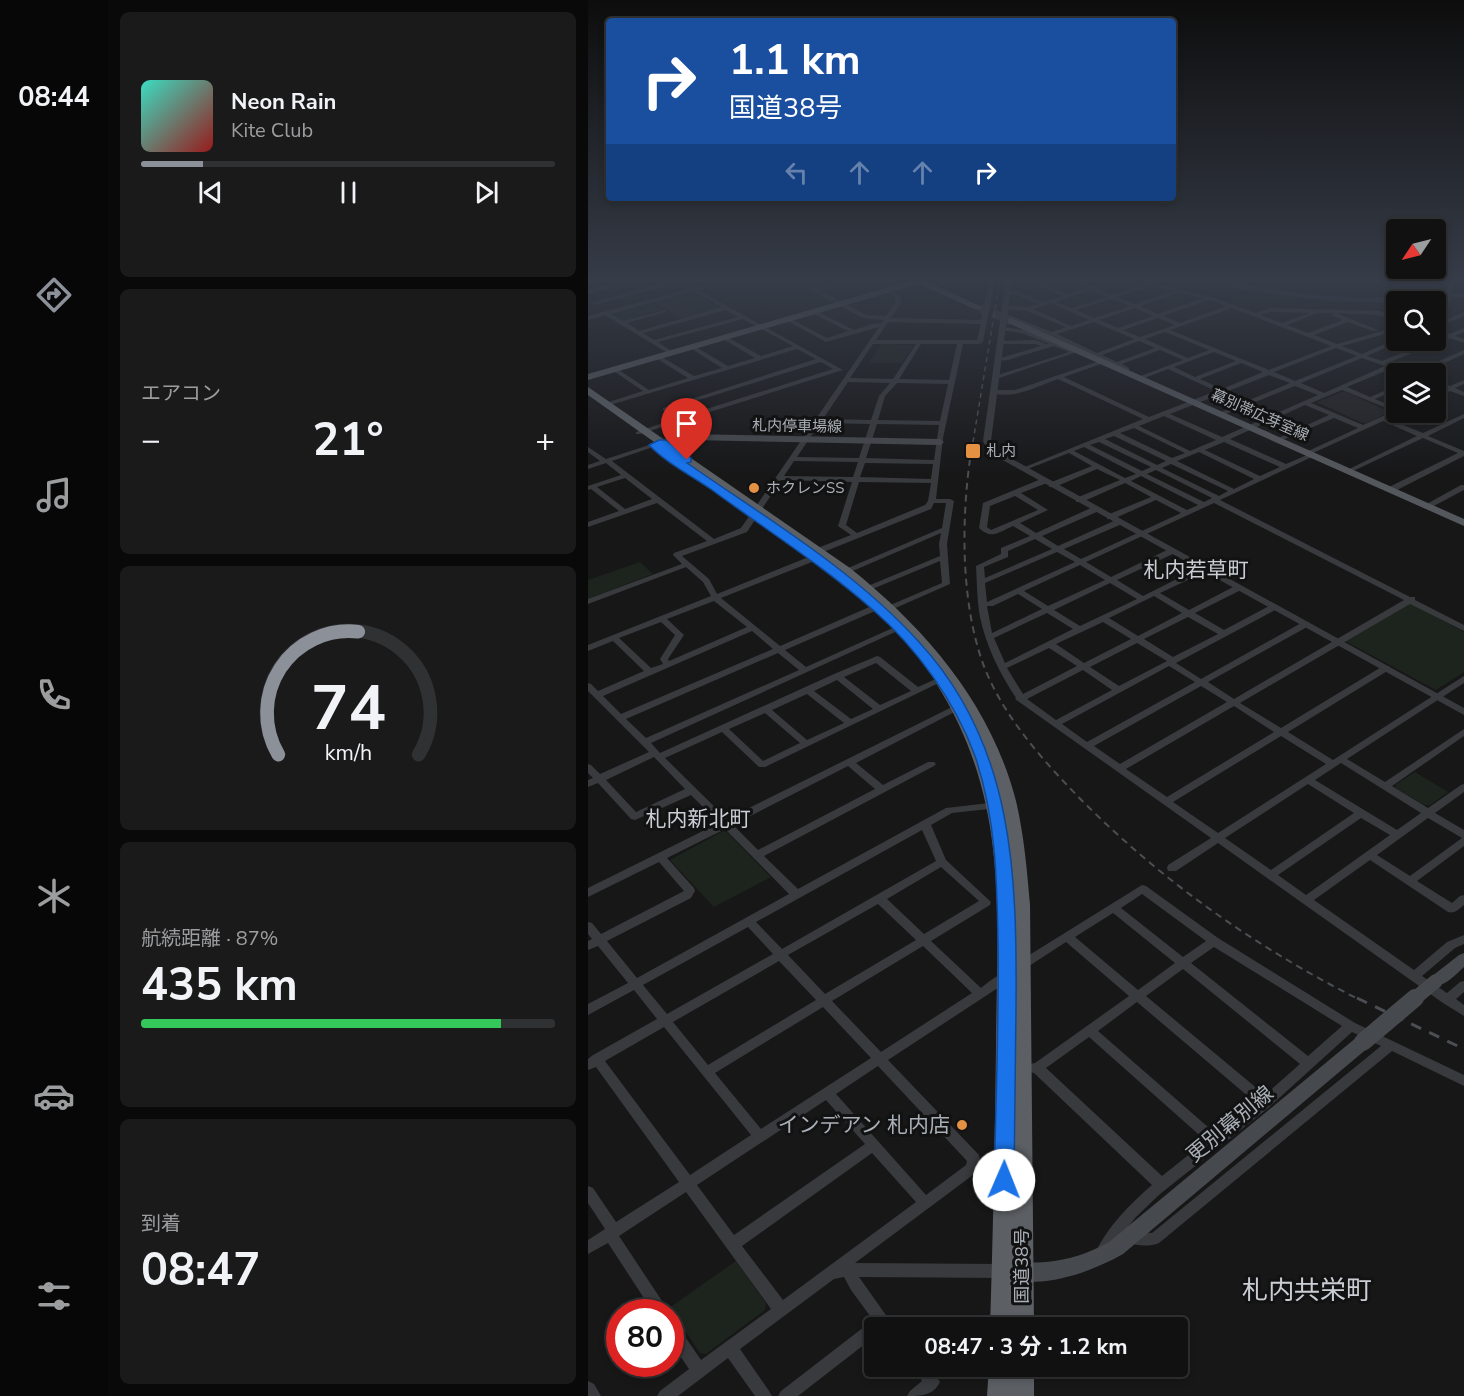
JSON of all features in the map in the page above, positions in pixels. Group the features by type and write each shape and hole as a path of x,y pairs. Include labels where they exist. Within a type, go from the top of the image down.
{"highway":[{"name":"国道38号","path":"588,390 650,438"},
{"name":"国道38号","path":"588,398 650,438 884,606 926,643 964,705 1002,805 1018,862 1022,965 1022,1317"},
{"name":"国道38号","path":"816,555 845,571 867,588 964,705"},
{"name":"国道38号","path":"1002,805 1007,976 1022,1069 1003,1271 1002,1317"},
{"path":"1000,1396 1001,1377"},
{"path":"1022,1377 1022,1396"}],"main road":[{"path":"588,377 702,344"},
{"name":"幕別帯広芽室線","path":"1068,344 1464,523"},
{"name":"札内停車場線","path":"650,438 940,442"},
{"name":"更別幕別線","path":"1003,1271 1044,1273 1080,1266 1101,1257 1128,1238 1464,959"}],"street":[{"path":"657,344 671,353"},
{"path":"735,344 760,358"},
{"path":"792,344 838,369 848,377 952,382"},
{"path":"806,670 715,597 706,581 676,555 744,530 871,344"},
{"path":"856,536 842,526 882,396 895,381 918,344"},
{"path":"588,648 928,507 932,501 943,423 960,344"},
{"path":"1002,344 987,441 988,446 997,455 1464,712"},
{"path":"1045,344 1074,352 1118,371 1127,372"},
{"path":"1073,344 1126,368 1127,372"},
{"path":"1096,355 1125,344"},
{"path":"1151,344 1188,360"},
{"path":"1200,344 1324,395"},
{"path":"1331,344 1386,364"},
{"path":"1023,469 1342,344"},
{"path":"1383,363 1429,344"},
{"path":"999,360 1049,345"},
{"path":"1221,414 1386,346"},
{"path":"692,347 727,368"},
{"path":"608,404 797,347"},
{"path":"1116,364 1160,348"},
{"path":"1140,378 1215,350"},
{"path":"997,376 1074,352"},
{"path":"1439,363 1464,352"},
{"path":"658,357 693,378"},
{"path":"681,419 665,409 821,360"},
{"path":"1195,379 1242,361"},
{"path":"994,392 1016,392 1099,363"},
{"path":"1168,367 1222,391"},
{"path":"1079,500 1386,368"},
{"path":"614,369 648,392"},
{"path":"588,467 606,461 681,419 838,369"},
{"path":"1058,377 1148,419"},
{"path":"1446,391 1464,382"},
{"path":"1341,387 1386,406"},
{"path":"1446,387 1464,394"},
{"path":"1370,399 1386,392"},
{"path":"1306,403 1364,428"},
{"path":"1163,413 1286,467"},
{"path":"1278,440 1335,415"},
{"path":"1349,471 1464,416"},
{"path":"983,604 990,604 1081,563 1386,417"},
{"path":"1383,419 1464,453 1390,490"},
{"path":"818,421 943,423"},
{"path":"1133,425 1190,453"},
{"path":"1114,433 1233,491"},
{"path":"1099,439 1464,627"},
{"path":"1085,445 1203,505"},
{"path":"588,449 713,542"},
{"path":"1198,450 1260,479"},
{"path":"1069,451 1187,513"},
{"path":"792,459 938,462"},
{"path":"1015,492 1044,510 990,533 983,528 986,505 1015,492 1098,466"},
{"path":"590,487 625,476"},
{"path":"778,478 935,481"},
{"path":"590,487 624,512"},
{"path":"1427,506 1464,487"},
{"path":"982,582 1058,549 1156,497"},
{"path":"588,525 657,500"},
{"path":"620,718 779,649 884,606 946,584 945,529 950,501 932,501"},
{"path":"1096,509 1004,550 1005,555 980,566 983,618 1003,667 1020,699 1464,1011"},
{"path":"1014,523 1143,599"},
{"path":"845,571 945,529"},
{"path":"990,637 1172,551"},
{"path":"867,588 944,557"},
{"path":"588,602 688,564"},
{"path":"1003,667 1204,569"},
{"path":"1020,699 1238,588"},
{"path":"1018,591 1080,630"},
{"path":"1154,593 1224,634"},
{"path":"1119,769 1412,599"},
{"path":"1055,724 1274,607"},
{"path":"662,619 680,635 664,659 668,664"},
{"path":"1104,619 1282,733 1385,786 1464,834"},
{"path":"1087,746 1306,624"},
{"path":"597,695 753,628"},
{"path":"645,742 900,628"},
{"path":"614,638 650,672"},
{"path":"1051,645 1119,690"},
{"path":"588,784 723,728 876,658 917,691"},
{"path":"1166,802 1386,668"},
{"path":"837,676 879,709"},
{"path":"1172,868 1464,679"},
{"path":"723,728 762,765 941,680"},
{"path":"588,686 796,894"},
{"path":"808,690 850,723"},
{"path":"588,893 964,705"},
{"path":"766,709 806,744"},
{"path":"1385,786 1464,732"},
{"path":"849,762 882,790"},
{"path":"757,855 931,764"},
{"path":"588,767 635,817 692,790"},
{"path":"1308,780 1397,835"},
{"path":"1307,900 1464,787"},
{"path":"588,1010 950,810 1002,805"},
{"path":"1271,875 1361,813"},
{"path":"706,1072 986,902 942,862 925,824"},
{"path":"1410,881 1464,841"},
{"path":"1370,855 1452,909 1464,899"},
{"path":"588,946 687,895 690,891 660,856"},
{"path":"781,1310 688,1184 592,1062 942,862"},
{"path":"588,1248 1142,889 1214,941 1351,1026 1464,1081"},
{"path":"879,898 980,994"},
{"path":"1113,907 1307,1062"},
{"path":"665,1396 972,1168 974,1159 749,921"},
{"path":"588,926 760,1137"},
{"path":"1067,937 1264,1102"},
{"path":"1414,976 1451,945 1464,939"},
{"path":"1162,1185 1022,1069 1089,1030 1214,941"},
{"path":"1447,1000 1464,985"},
{"path":"1101,1257 1106,1243 1139,1205 1264,1102 1307,1062 1351,1026"},
{"path":"1089,1030 1216,1142"},
{"path":"1128,1238 1154,1239 1390,1046"},
{"path":"827,1093 924,1202"},
{"path":"733,1244 874,1145"},
{"path":"588,1192 653,1299"},
{"path":"831,1273 848,1270 1003,1271"},
{"path":"848,1270 856,1285 881,1317"},
{"path":"786,1396 864,1340"},
{"path":"684,1348 699,1371"},
{"path":"730,1348 764,1396"},
{"path":"915,1396 932,1382 928,1377"},
{"path":"588,1390 592,1396"}],"shaded area":[{"path":"881,344 913,346 902,363 869,363"},
{"path":"1346,392 1386,410 1386,414 1366,423 1360,422 1317,402"},
{"path":"640,562 653,574 588,599 588,580"},
{"path":"1410,603 1464,632 1464,672 1436,690 1345,641"},
{"path":"1415,772 1448,792 1430,805 1424,805 1396,788 1395,785"},
{"path":"723,831 727,832 771,877 714,907 670,860"},
{"path":"736,1261 766,1303 765,1310 706,1354 700,1353 684,1330 684,1299 682,1299"}],"railway":[{"path":"970,460 989,344"},
{"path":"970,459 964,538 971,619 977,645 992,685 1020,730 1054,771 1098,816 1167,877 1241,931 1319,979 1360,1000"},
{"path":"1357,998 1464,1049"}],"place":[{"name":"札内","path":"973,451"},
{"name":"ホクレンSS","path":"754,488"},
{"name":"インデアン 札内店","path":"962,1125"}],"district":[{"name":"札内若草町","path":"1196,570"},
{"name":"札内新北町","path":"698,819"},
{"name":"札内共栄町","path":"1307,1290"}],"route":[{"path":"687,460 663,442 654,445 843,579 900,628 934,670 958,707 982,755 996,805 1005,863 1007,976 1004,1180"}]}
